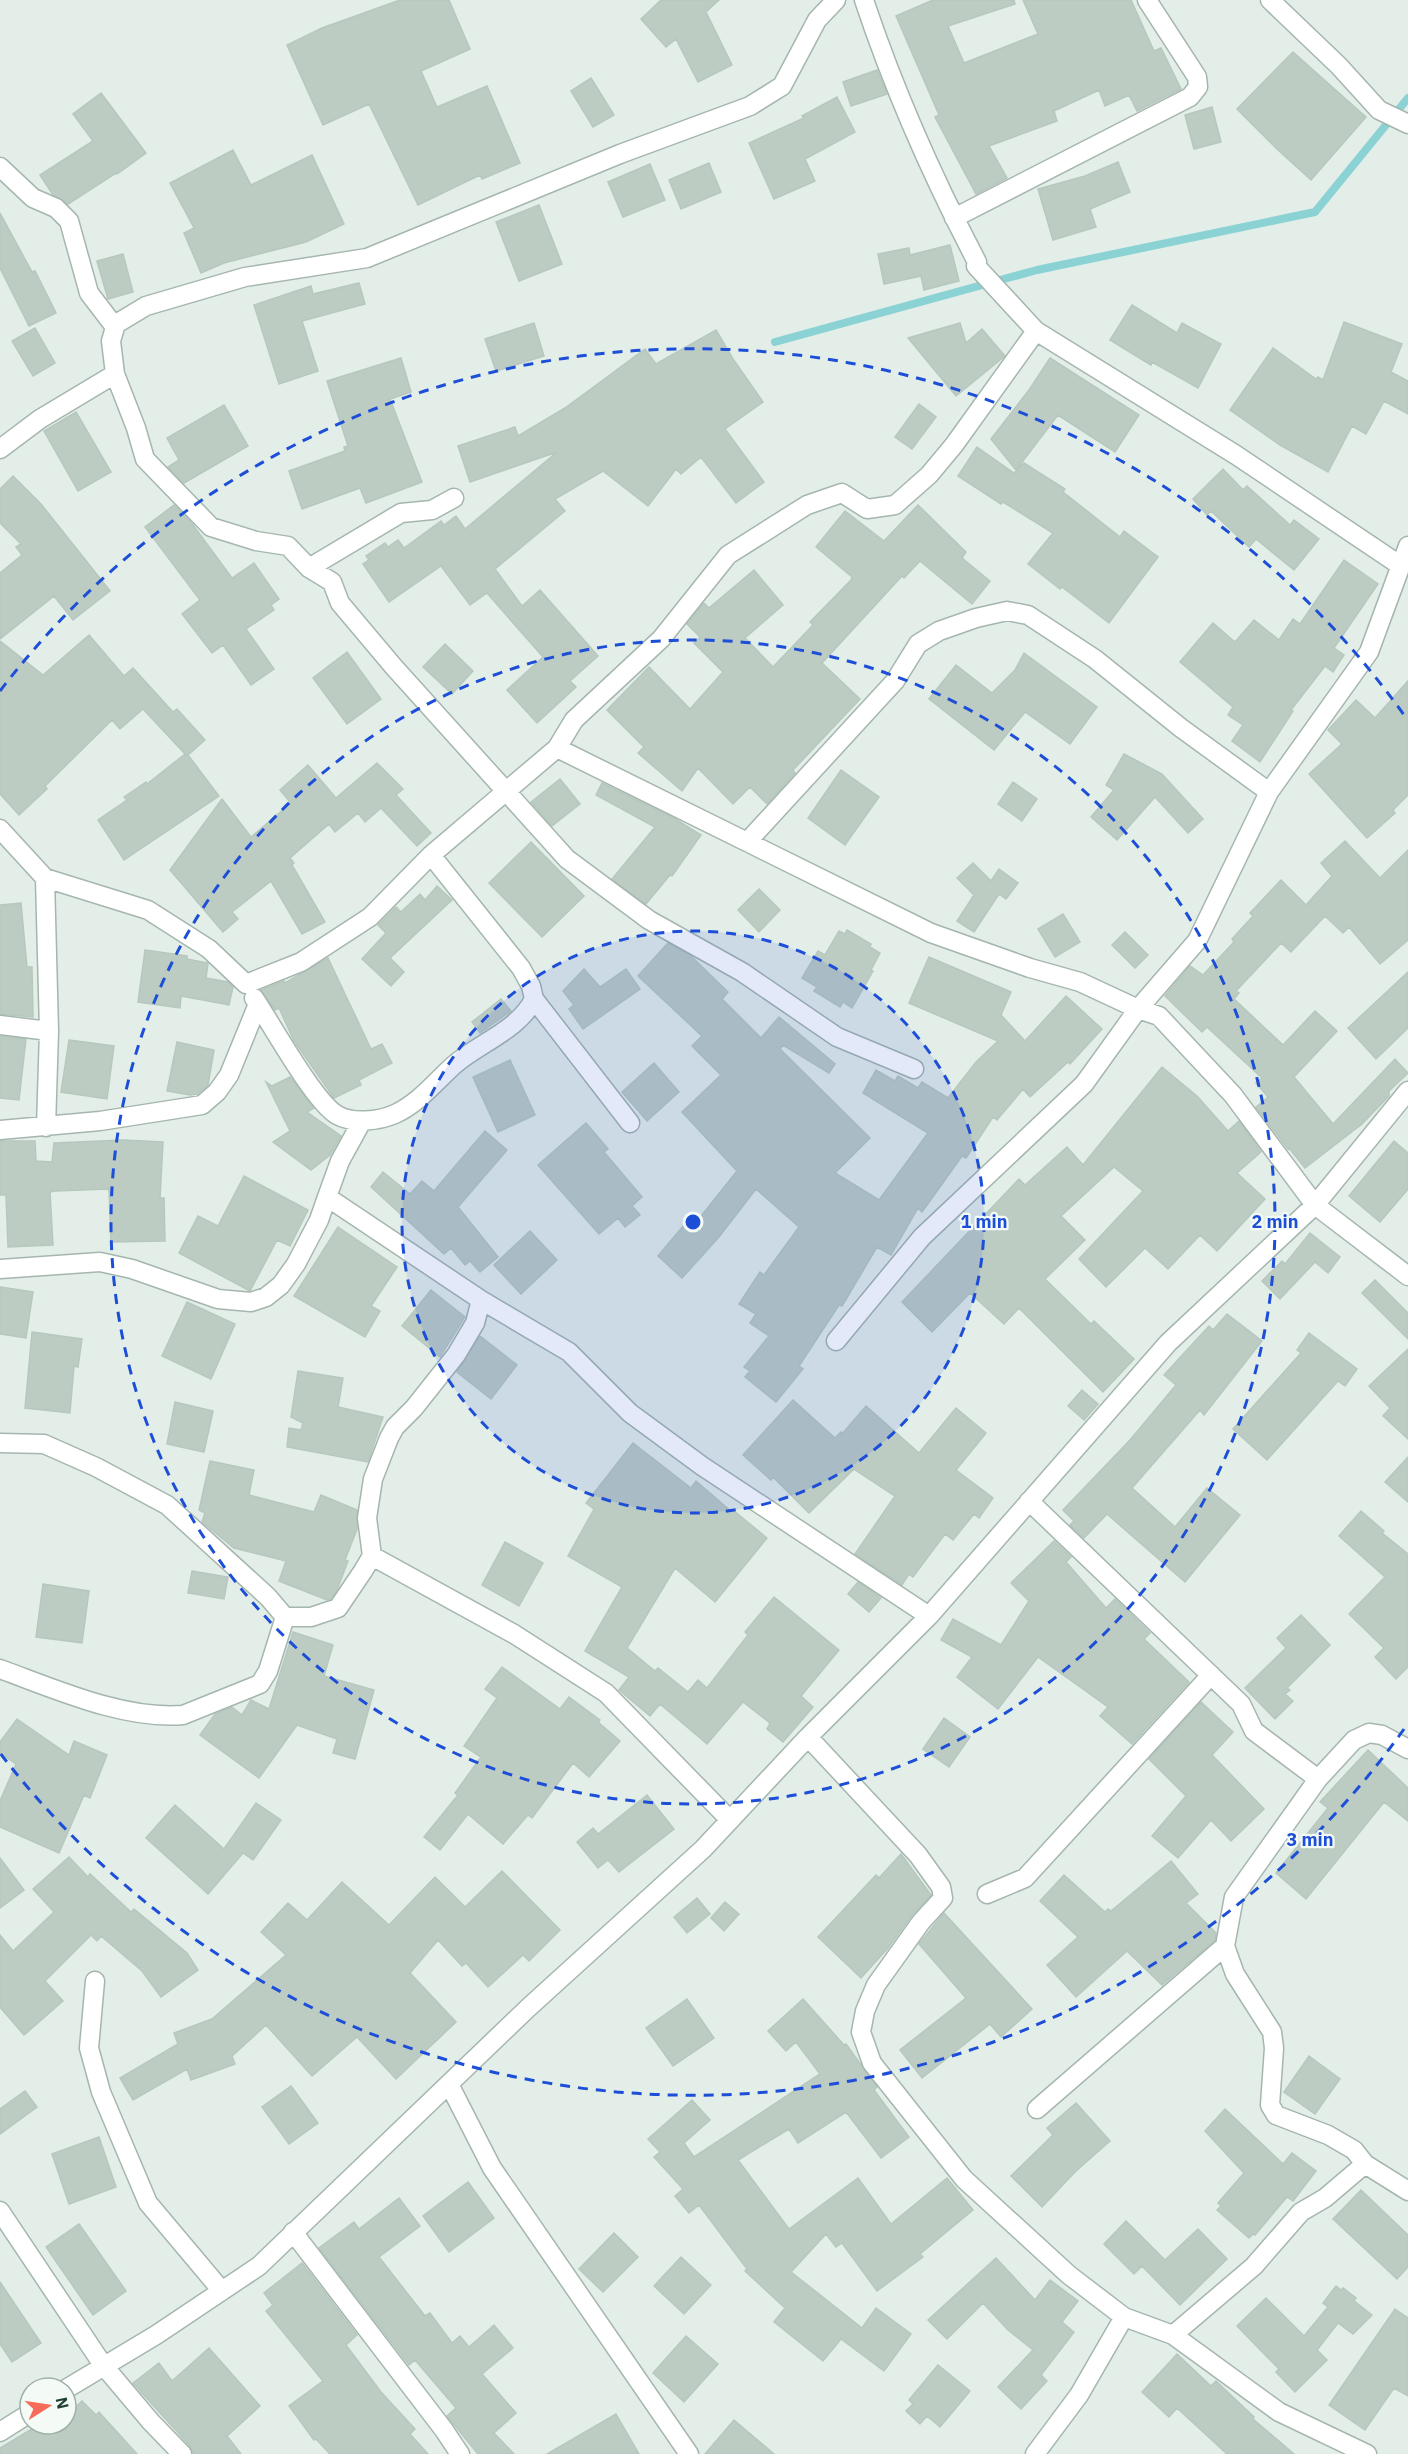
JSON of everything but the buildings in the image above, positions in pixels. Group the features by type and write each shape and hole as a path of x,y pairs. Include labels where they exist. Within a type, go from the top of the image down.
{"street":[{"path":"836,0 817,20 782,86 750,106 620,154 367,258 245,277 146,306 116,324 111,341 115,374 136,428 145,459 211,527 256,541 288,546 309,568 332,582 340,603 567,858 649,920 742,972 837,1037 914,1069"},
{"path":"864,0 884,57 954,218 977,262 976,266 1036,331 1236,455 1401,566"},
{"path":"954,218 1190,96 1198,87 1197,77 1148,0"},
{"path":"1270,0 1340,66 1379,111 1404,123"},
{"path":"0,167 33,198 56,208 69,221 88,293 115,327"},
{"path":"246,984 301,962 370,917 431,855 557,748 574,720 661,639 728,555 807,505 842,493 867,509 895,506 929,475 954,445 1036,331"},
{"path":"0,449 40,419 115,374"},
{"path":"309,568 401,513 432,510 454,498"},
{"path":"836,1341 922,1237 1084,1084 1138,1009 1197,941 1269,792 1370,652 1408,546"},
{"path":"747,842 895,681 918,644 949,628 976,618 1007,611 1029,615 1095,659 1181,728 1269,792"},
{"path":"557,748 931,933 1030,968 1080,982 1138,1009 1159,1016 1233,1095 1315,1205 1408,1276"},
{"path":"0,829 45,878 148,910 209,949 246,984 323,1103 339,1116 362,1121 394,1115 417,1100 456,1063 529,1010 534,999"},
{"path":"431,855 521,968 531,986 534,999 630,1123"},
{"path":"45,878 49,1031 46,1126"},
{"path":"0,1130 202,1105 217,1092 229,1075 258,1004"},
{"path":"0,1025 49,1031"},
{"path":"78,2381 156,2335 259,2266 537,2000 703,1849 808,1737 929,1616 1168,1343 1315,1205 1408,1091"},
{"path":"0,1269 100,1262 132,1269 218,1299 251,1302 266,1297 281,1285 296,1264 319,1220 340,1161 362,1121"},
{"path":"327,1197 481,1300 569,1352 630,1413 702,1466 929,1616"},
{"path":"0,1443 45,1444 96,1467 167,1505 268,1597 285,1617 311,1617 338,1608 372,1556 368,1518 373,1479 389,1438 394,1427 414,1408 456,1355 475,1323 481,1300"},
{"path":"1029,1501 1241,1704 1254,1731 1318,1779"},
{"path":"372,1556 514,1634 606,1693 730,1820"},
{"path":"0,1669 68,1694 128,1710 170,1716 183,1714 260,1684 268,1671 285,1617"},
{"path":"987,1894 1025,1878 1211,1675"},
{"path":"1408,1749 1382,1735 1369,1733 1354,1740 1318,1779 1234,1897 1225,1946 1235,1974 1272,2032 1274,2048 1270,2105 1276,2115 1328,2135 1353,2150 1365,2164 1408,2191"},
{"path":"808,1737 918,1855 941,1887 943,1898 921,1922 876,1985 865,2011 861,2032 872,2063 964,2179 1069,2275 1124,2317 1173,2335 1279,2412 1367,2454"},
{"path":"1037,2109 1225,1946"},
{"path":"95,1981 89,2048 102,2092 148,2203 222,2291"},
{"path":"449,2084 492,2168 689,2454"},
{"path":"1173,2335 1254,2266 1301,2212 1325,2198 1365,2164"},
{"path":"0,2211 103,2365 151,2422 182,2454"},
{"path":"293,2232 460,2454"},
{"path":"1035,2454 1079,2395 1124,2317"},
{"path":"0,2432 18,2421"}],"waterway":[{"path":"775,342 1037,270 1315,212 1408,98"}]}
